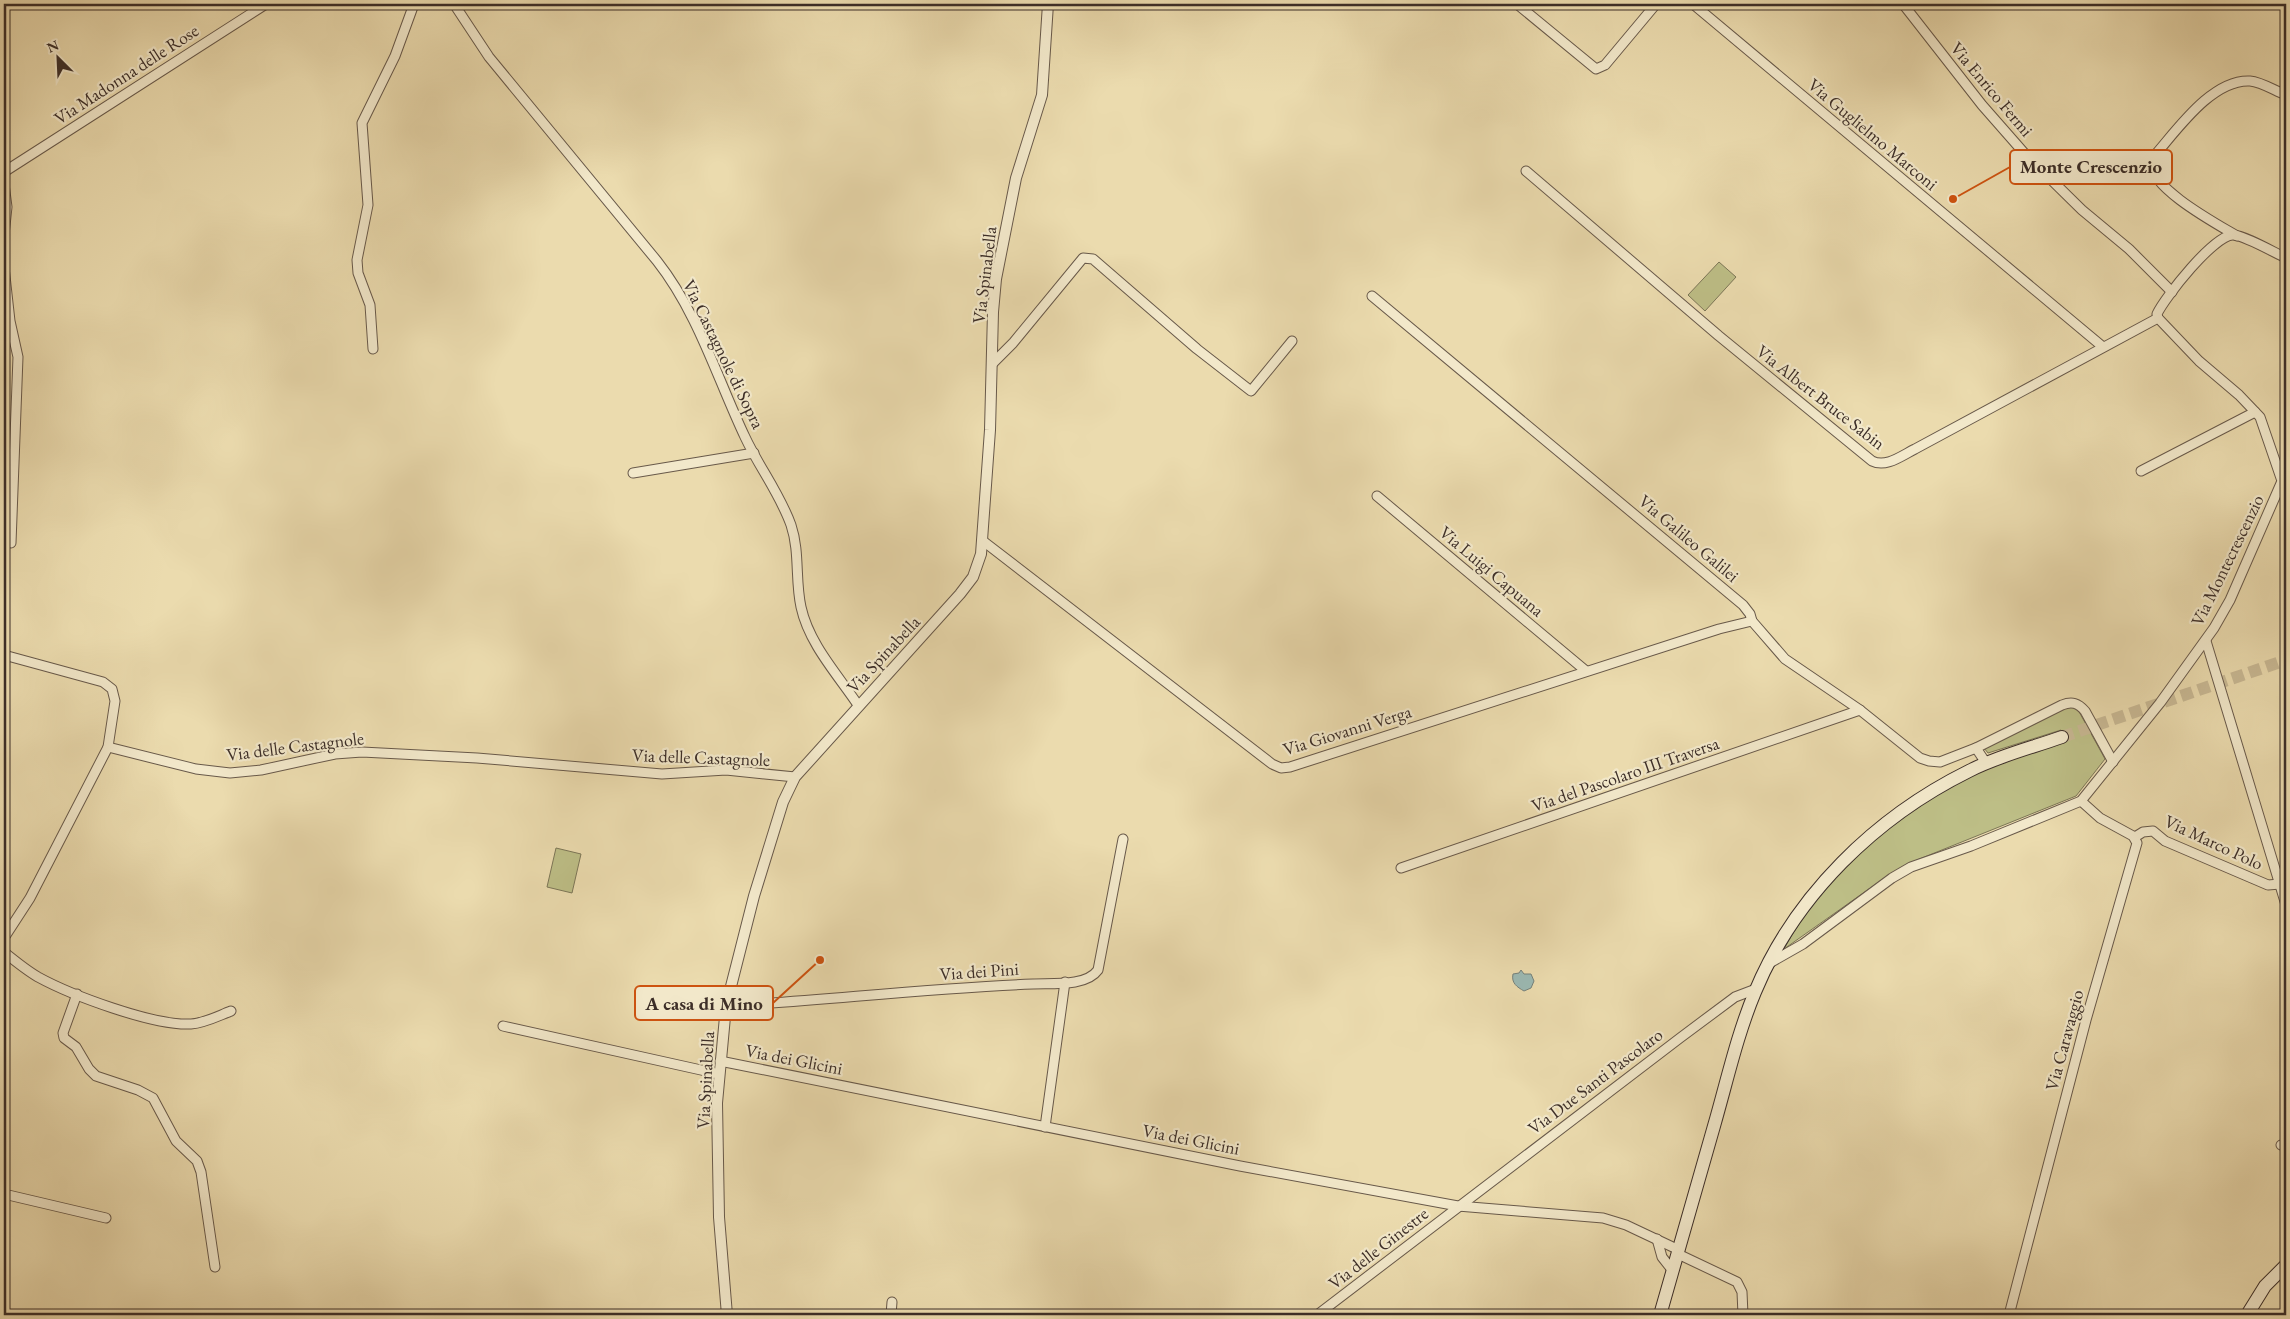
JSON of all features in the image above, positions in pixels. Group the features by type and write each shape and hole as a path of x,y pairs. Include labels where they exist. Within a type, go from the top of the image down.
{"main road":[{"path":"1660,1315 1741,1030 1767,965 1786,931 1804,905 1864,842 1924,797 1986,764 2062,737"},
{"path":"2247,1315 2265,1286 2286,1266"}],"street":[{"name":"Via Madonna delle Rose","path":"4,172 266,4"},
{"path":"373,349 370,305 358,273 357,260 368,205 362,124 396,56 414,4"},
{"name":"Via Castagnole di Sopra","path":"454,4 489,57 666,274 698,330 754,453 778,496 793,532 800,602 808,629 858,705"},
{"name":"Via Spinabella","path":"727,1315 718,1198 719,1074 726,1006 754,896 780,812 796,777 858,705 965,588 978,567 983,541 990,430 993,312 999,257 1016,178 1042,95 1048,4"},
{"path":"1517,4 1596,69 1605,65 1656,4"},
{"name":"Via Guglielmo Marconi","path":"1693,4 2103,347"},
{"name":"Via Enrico Fermi","path":"1903,4 1982,105 2025,154 2075,204 2129,249 2172,292"},
{"path":"2286,94 2249,81 2237,83 2216,92 2194,110 2152,160 2150,166 2153,173 2190,207 2240,237 2286,258"},
{"name":"Via Albert Bruce Sabin","path":"1526,172 1719,336 1877,463 1886,463 1914,449 2158,318"},
{"path":"4,184 7,207 4,235 4,267 10,321 18,357 11,543"},
{"path":"2158,318 2158,312 2172,292 2220,240 2231,235 2240,237"},
{"path":"992,364 1013,343 1083,258 1087,257 1093,259 1197,349 1251,391 1292,341"},
{"name":"Via Galileo Galilei","path":"1372,296 1743,604 1750,614 1752,621 1773,647 1790,663 1860,710 1917,756 1929,761 1944,761 1976,748 2062,705 2073,703 2079,705 2085,711 2113,762"},
{"name":"Via Montecrescenzio","path":"2158,318 2199,361 2240,395 2260,417 2282,481 2230,600 2206,642 2286,905"},
{"path":"2141,471 2255,412"},
{"path":"634,473 754,453"},
{"name":"Via Luigi Capuana","path":"1377,496 1586,671"},
{"name":"Via Giovanni Verga","path":"983,541 1272,764 1281,768 1299,764 1719,629 1752,621"},
{"path":"1767,965 1803,944 1892,878 1911,867 2081,801 2206,642"},
{"path":"4,655 96,680 110,686 115,701 108,747 30,898 4,938"},
{"name":"Via del Pascolaro III Traversa","path":"1401,868 1860,710"},
{"name":"Via delle Castagnole","path":"108,747 196,768 230,772 261,770 335,754 362,752 477,758 662,774 726,770 796,777"},
{"path":"1976,748 1986,764"},
{"path":"2081,801 2100,818 2135,837"},
{"name":"Via Marco Polo","path":"2135,837 2143,832 2153,831 2165,840 2268,886 2280,884"},
{"name":"Via Caravaggio","path":"2009,1315 2084,1029 2137,843 2135,837"},
{"name":"Via dei Pini","path":"726,1006 972,987 1065,982 1089,978 1098,970 1123,839"},
{"path":"4,952 36,976 77,994 128,1012 185,1024 206,1021 230,1011"},
{"path":"1045,1127 1065,982"},
{"name":"Via Due Santi Pascolaro","path":"1458,1206 1735,997 1756,989"},
{"path":"77,994 63,1033 64,1038 76,1047 89,1070 96,1076 138,1090 153,1098 176,1141 197,1161 201,1172 215,1267"},
{"path":"503,1026 719,1074"},
{"name":"Via dei Glicini","path":"720,1061 1240,1166 1458,1206 1603,1218 1626,1225 1657,1239 1678,1252 1738,1282 1742,1292 1743,1315"},
{"path":"4,1194 106,1218"},
{"name":"Via delle Ginestre","path":"1317,1315 1458,1206"},
{"path":"1657,1239 1662,1257 1673,1271"},
{"path":"890,1315 892,1302"}],"green space":[{"path":"1719,262 1736,277 1705,311 1688,295"},
{"path":"2069,706 2077,708 2105,759 2076,796 1907,864 1784,949 1801,921 1821,895 1869,844 1924,802 1953,784 2002,762 2065,741 2061,730 1988,753 1984,748"},
{"path":"556,848 581,854 572,893 547,887"}],"water":[{"path":"1521,970 1524,974 1531,974 1534,981 1531,988 1524,991 1513,980 1513,974 1519,973"}],"tunnel":[{"path":"2062,737 2286,660"}],"place":[{"name":"Monte Crescenzio","path":"1953,199"},
{"name":"A casa di Mino","path":"820,960"}]}
